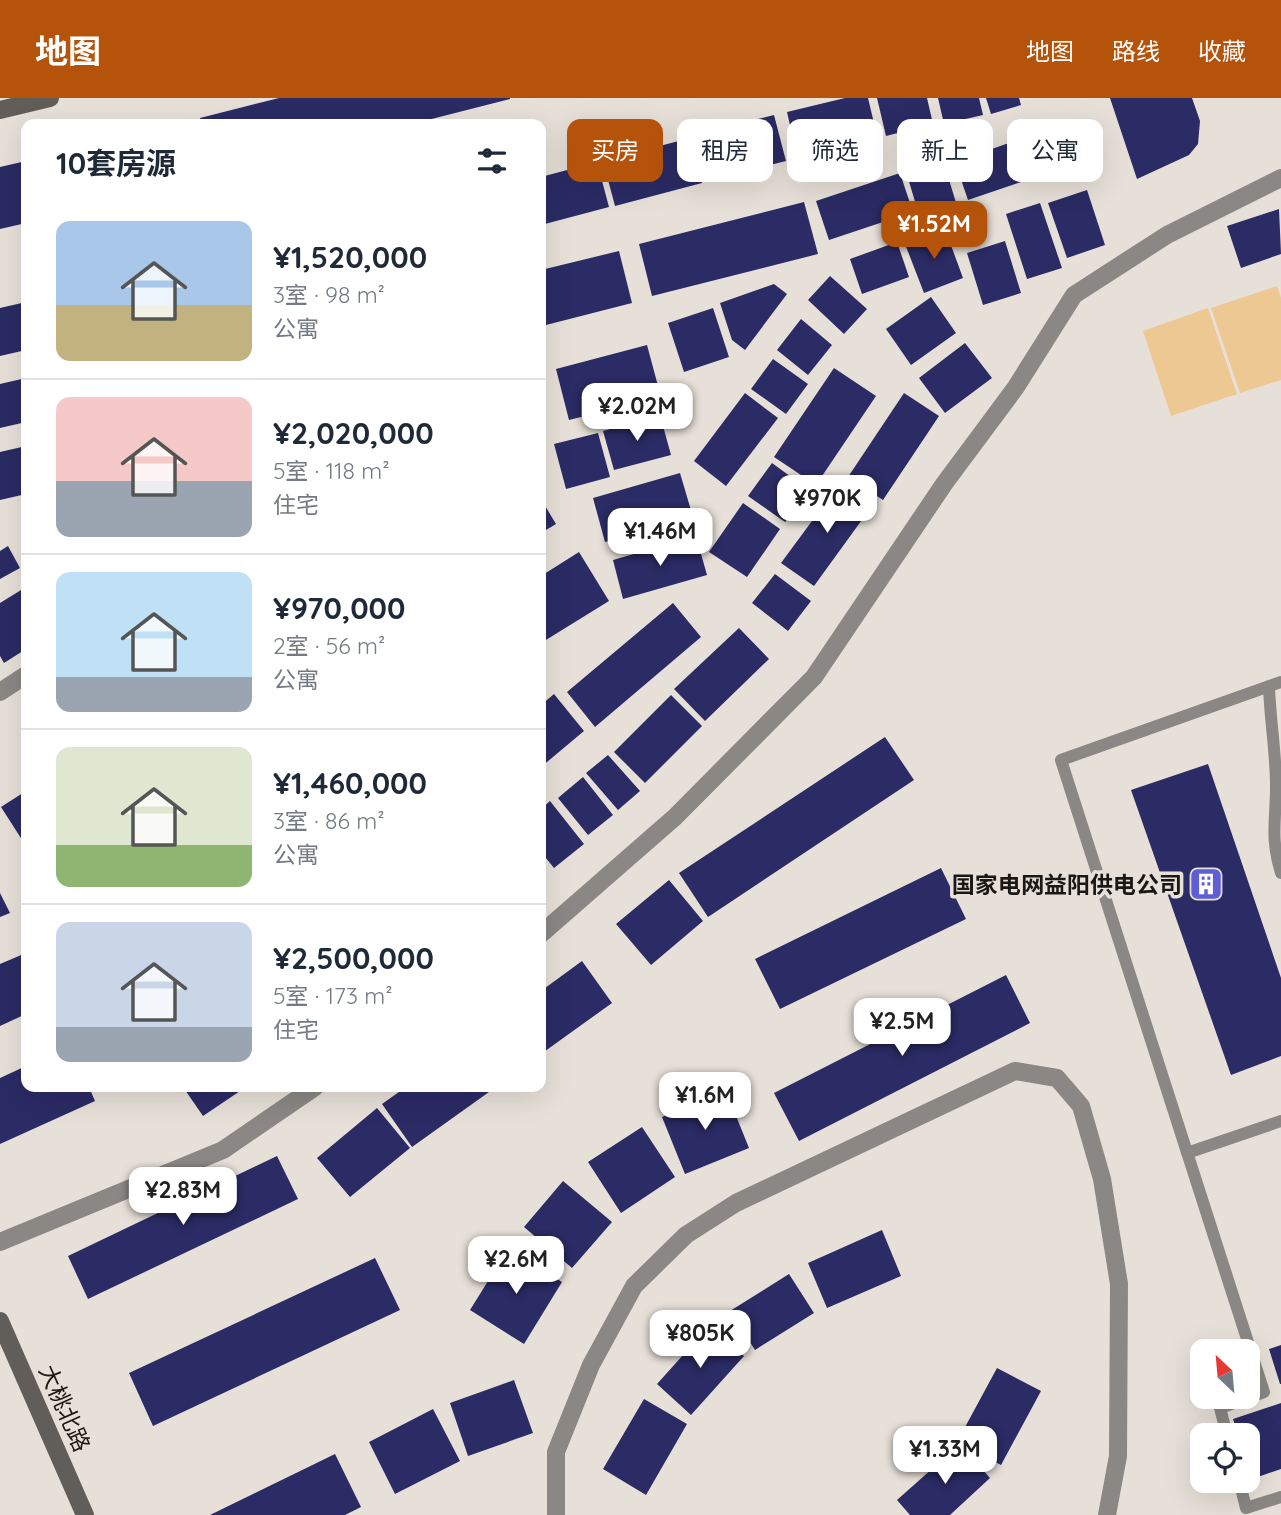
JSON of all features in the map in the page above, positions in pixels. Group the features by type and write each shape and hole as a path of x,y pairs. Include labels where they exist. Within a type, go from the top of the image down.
{"street":[{"path":"0,110 50,98"},
{"path":"546,929 675,817 814,677 944,484 1016,387 1074,295 1167,235 1281,178"},
{"path":"0,692 21,678"},
{"path":"556,1515 556,1452 592,1365 634,1286 685,1235 736,1203 1015,1071 1057,1078 1081,1106 1102,1179 1119,1284 1118,1456 1107,1515"},
{"path":"0,1242 223,1150 308,1092"},
{"name":"大桃北路","path":"0,1321 85,1515"}],"lane":[{"path":"1224,1423 1220,1408 1264,1392 1061,760 1275,684 1276,784 1273,845 1281,873"},
{"path":"1188,1153 1281,1121"},
{"path":"1240,1493 1241,1511 1281,1497"}],"shaded area":[{"path":"1277,286 1281,298 1281,380 1240,393 1211,308"},
{"path":"1208,308 1237,394 1171,416 1143,331"}],"building":[{"path":"279,98 510,98 432,119 200,118"},
{"path":"845,98 868,98 873,119 789,119 787,112"},
{"path":"877,98 927,98 932,119 897,119 897,133 886,136"},
{"path":"938,98 979,98 983,115 966,119 943,119"},
{"path":"986,98 1019,98 1021,105 991,114"},
{"path":"1110,98 1192,98 1200,121 1198,144 1189,155 1137,179"},
{"path":"774,115 786,161 773,164 773,119 757,119"},
{"path":"677,141 677,182 702,183 615,206 609,182 663,182 663,145"},
{"path":"1007,144 1007,182 1021,182 968,200 962,182 993,182 993,149"},
{"path":"21,162 21,224 0,229 0,167"},
{"path":"567,170 567,182 602,182 609,207 546,224 546,176"},
{"path":"897,174 897,182 903,182 913,212 829,240 816,201 873,182 883,182 883,179"},
{"path":"909,182 950,182 957,206 920,218"},
{"path":"1087,190 1105,245 1067,258 1048,203"},
{"path":"804,202 818,254 652,296 639,244"},
{"path":"1040,203 1062,268 1027,279 1006,214"},
{"path":"1279,209 1281,254 1241,268 1227,226"},
{"path":"945,229 963,278 924,293 905,244"},
{"path":"1005,241 1021,293 983,305 967,253"},
{"path":"897,242 909,277 862,294 850,259"},
{"path":"619,251 632,303 546,325 546,269"},
{"path":"830,276 867,309 844,334 808,300"},
{"path":"774,284 787,294 745,350 732,340 720,303"},
{"path":"931,297 956,333 911,365 886,329"},
{"path":"21,303 21,351 0,356 0,308"},
{"path":"713,308 729,357 684,372 668,323"},
{"path":"801,319 832,345 808,375 777,350"},
{"path":"965,343 992,378 945,413 919,378"},
{"path":"647,345 661,397 569,420 556,369"},
{"path":"773,359 808,384 786,414 751,389"},
{"path":"834,368 876,396 816,485 774,457"},
{"path":"21,379 21,423 0,428 0,384"},
{"path":"745,393 778,418 726,486 694,461"},
{"path":"904,393 939,416 883,500 848,477"},
{"path":"660,415 671,455 614,470 603,431"},
{"path":"598,433 610,477 566,489 554,444"},
{"path":"21,447 21,495 0,500 0,452"},
{"path":"772,463 809,490 785,522 748,496"},
{"path":"680,473 693,517 605,542 593,498"},
{"path":"840,483 872,506 814,586 781,563"},
{"path":"743,503 780,529 747,577 709,552"},
{"path":"546,507 556,524 546,530"},
{"path":"696,536 707,575 623,599 613,560"},
{"path":"8,546 20,568 0,579 0,551"},
{"path":"579,552 609,601 546,640 546,573"},
{"path":"775,574 811,601 788,631 752,603"},
{"path":"21,590 21,652 4,663 0,656 0,603"},
{"path":"673,603 701,637 595,727 567,692"},
{"path":"739,628 769,659 705,721 674,689"},
{"path":"554,694 584,731 546,763 546,701"},
{"path":"671,695 702,726 645,783 614,752"},
{"path":"885,737 914,780 708,917 679,873"},
{"path":"608,755 640,791 618,810 586,773"},
{"name":"国家电网益阳供电公司","path":"1208,764 1281,978 1281,1056 1231,1075 1131,790"},
{"path":"583,777 613,815 588,835 558,798"},
{"path":"21,794 21,838 1,807"},
{"path":"550,801 584,844 554,868 546,858 546,805"},
{"path":"941,868 966,919 780,1009 755,959"},
{"path":"669,880 703,921 651,965 616,924"},
{"path":"0,893 10,913 0,917"},
{"path":"21,955 21,1016 0,1026 0,964"},
{"path":"582,961 612,1003 546,1050 546,987"},
{"path":"1006,975 1030,1023 799,1141 774,1093"},
{"path":"21,1068 21,1092 91,1092 95,1101 0,1144 0,1078"},
{"path":"726,1091 749,1148 685,1174 662,1117"},
{"path":"186,1092 239,1092 203,1116"},
{"path":"399,1092 489,1092 412,1147 382,1104"},
{"path":"377,1108 410,1148 350,1197 317,1158"},
{"path":"642,1127 675,1177 621,1213 588,1162"},
{"path":"277,1156 298,1199 88,1299 68,1256"},
{"path":"563,1181 612,1222 572,1268 524,1227"},
{"path":"882,1230 901,1276 827,1308 808,1263"},
{"path":"508,1249 562,1282 524,1344 470,1310"},
{"path":"375,1258 400,1310 153,1426 129,1373"},
{"path":"789,1274 814,1313 755,1350 730,1311"},
{"path":"710,1325 744,1356 691,1415 657,1384"},
{"path":"1281,1345 1281,1384 1280,1384 1269,1349"},
{"path":"997,1368 1041,1391 1001,1465 957,1442"},
{"path":"514,1380 533,1433 468,1456 450,1403"},
{"path":"644,1399 687,1424 646,1495 603,1469"},
{"path":"1281,1403 1281,1469 1260,1476 1260,1423 1234,1423 1233,1419"},
{"path":"433,1409 460,1461 395,1494 369,1442"},
{"path":"960,1444 990,1478 950,1515 910,1515 897,1500"},
{"path":"335,1454 361,1507 345,1515 210,1515"}],"place":[{"name":"国家电网益阳供电公司","path":"1206,884"}]}
